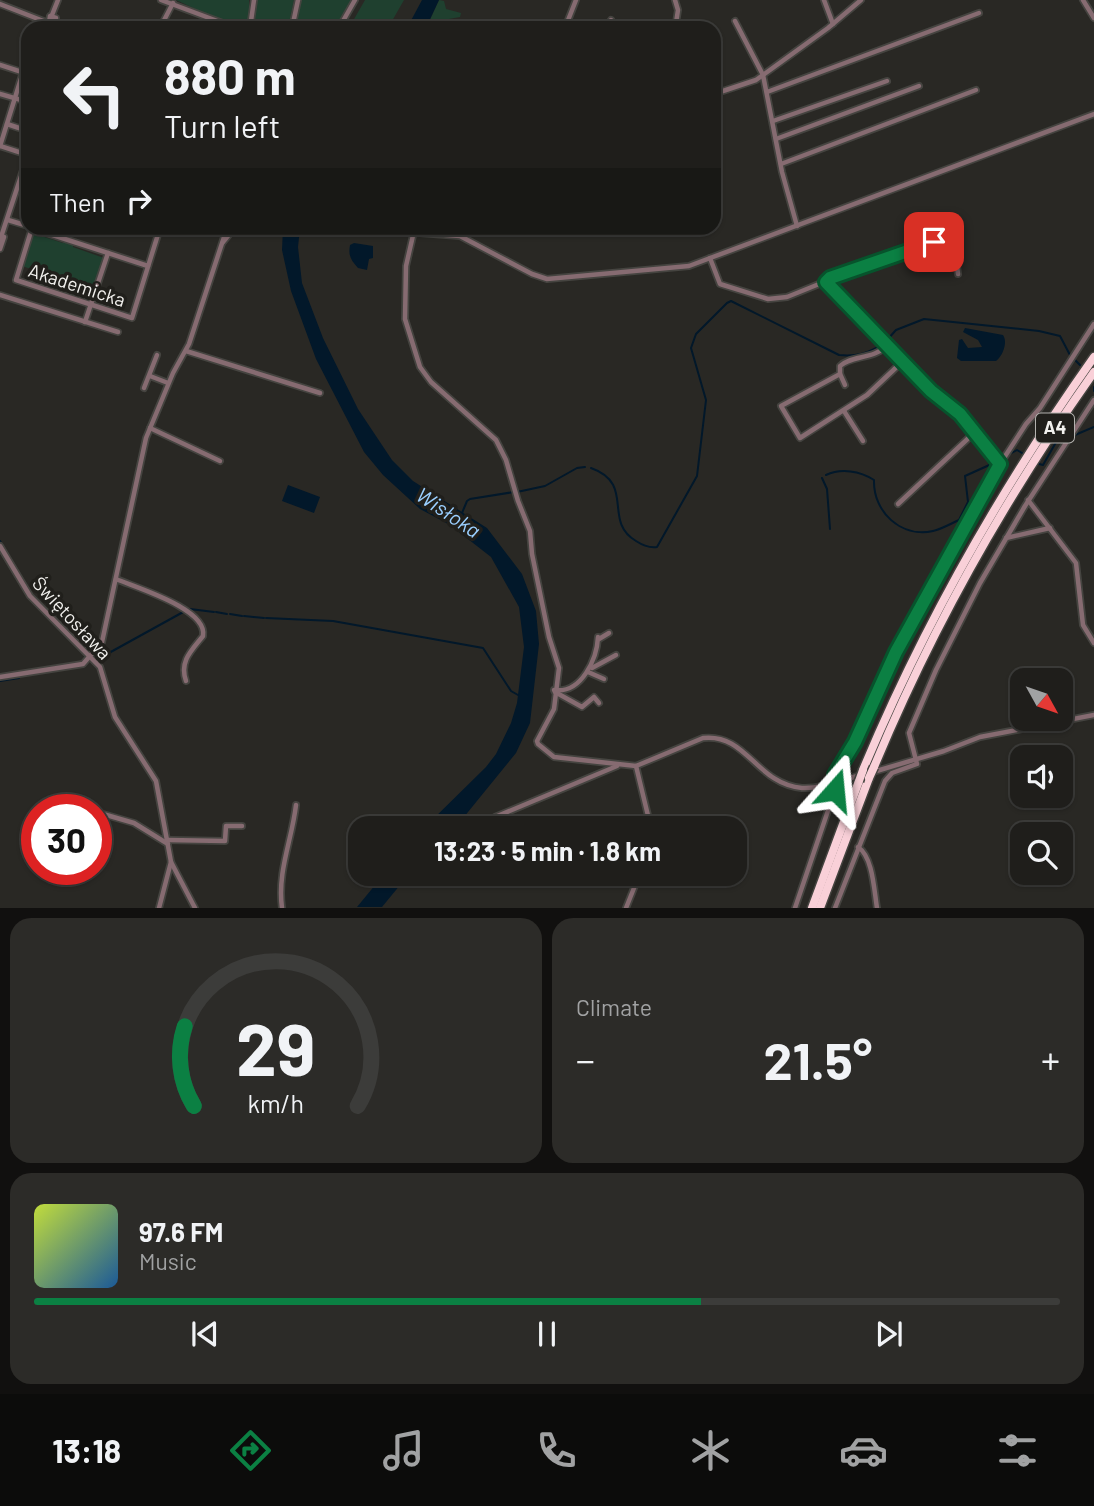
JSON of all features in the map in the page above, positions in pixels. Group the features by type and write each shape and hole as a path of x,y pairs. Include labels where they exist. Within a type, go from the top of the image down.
{"highway":[{"name":"A4","path":"811,908 863,770 930,625 1094,357"},
{"name":"A4","path":"820,908 869,778 937,630 1015,483 1094,372"}],"street":[{"path":"161,0 218,21"},
{"path":"251,21 254,0"},
{"path":"294,21 298,0"},
{"path":"343,21 355,0"},
{"path":"568,21 576,0"},
{"path":"675,0 678,10 676,21"},
{"path":"824,0 833,24"},
{"path":"721,91 746,85 762,75 833,24 861,0"},
{"path":"1083,0 1094,18"},
{"path":"53,21 57,3"},
{"path":"164,21 173,3"},
{"path":"0,4 49,21"},
{"path":"767,92 979,13"},
{"path":"735,21 762,75 797,226"},
{"path":"0,65 21,71"},
{"path":"773,121 887,81"},
{"path":"21,83 0,146 21,153"},
{"path":"776,139 919,86"},
{"path":"781,164 976,90"},
{"path":"0,94 21,100"},
{"path":"456,235 547,279 675,268 710,258 1094,114"},
{"path":"0,117 21,128"},
{"path":"0,249 21,178"},
{"path":"0,240 8,220"},
{"name":"Akademicka","path":"8,220 21,224"},
{"name":"Akademicka","path":"28,235 15,279 132,318 158,235"},
{"name":"Akademicka","path":"54,235 148,267"},
{"path":"0,677 82,664 104,638 150,428 168,383 186,351 226,235"},
{"path":"413,235 405,272 407,331 425,376 489,432 506,460 530,531 532,554 550,641 558,664 552,713 537,741 554,757 636,766 703,738 713,737 734,743 759,768 783,784 807,788 917,759 981,737 1094,715"},
{"path":"710,258 720,284 768,299 787,297 830,278 947,239 955,251 958,274"},
{"path":"85,321 108,253"},
{"path":"826,282 975,432 1000,464"},
{"path":"0,295 118,332"},
{"path":"796,908 835,790 835,775 855,742 896,652 1000,464 1094,324"},
{"path":"845,385 840,374 840,366 844,362 868,357 888,345"},
{"path":"186,351 320,393"},
{"path":"144,388 157,355"},
{"path":"840,374 781,406 800,438 867,395 903,361"},
{"path":"149,376 168,383"},
{"path":"835,908 888,777 916,766 917,759 909,733 936,670 1028,500 1094,400"},
{"path":"844,411 863,441"},
{"path":"150,428 220,461"},
{"path":"898,504 975,432"},
{"path":"1028,500 1076,563 1083,625 1094,643"},
{"path":"1006,538 1050,528"},
{"name":"Świętosława","path":"0,546 30,596 91,656 104,673 109,703 115,717 158,785 171,862 159,908"},
{"path":"116,579 188,610 204,630 203,636 186,660 186,681"},
{"path":"589,671 598,638 608,633"},
{"path":"554,691 563,690 616,656"},
{"path":"589,671 604,679"},
{"path":"554,691 582,707 594,697 599,703"},
{"path":"497,816 618,766"},
{"path":"636,766 650,816"},
{"path":"282,908 280,877 291,839 296,805"},
{"path":"112,817 137,825 168,842 225,841 226,826 242,826"},
{"path":"858,846 862,849 872,877 877,908"},
{"path":"171,862 195,908"},
{"path":"626,908 635,886"}],"green space":[{"path":"176,0 249,0 249,21 221,21"},
{"path":"257,0 294,0 290,21 255,21"},
{"path":"301,0 352,0 340,21 296,21"},
{"path":"365,0 404,0 392,21 353,21"},
{"path":"439,0 444,1 446,9 461,13 460,17 449,21 429,21"},
{"path":"31,235 63,243 64,241 104,258 93,290 65,281 63,284 49,280 49,275 22,266"}],"water":[{"path":"422,0 439,0 429,21 411,21"},
{"name":"Wisłoka","path":"283,235 299,235 302,283 323,338 358,409 392,460 413,481 487,528 522,574 536,611 539,644 530,723 516,753 465,816 436,816 486,767 496,754 511,723 517,703 524,647 519,607 491,557 450,525 420,509 383,475 364,452 316,359 291,291 282,250"},
{"path":"354,243 373,246 373,258 369,259 367,270 358,268 351,258 350,245"},
{"path":"965,328 1003,335 1005,345 999,359 961,361 957,358 959,340 962,339 968,348 982,347 978,340 963,332"},
{"path":"288,485 320,497 314,513 282,501"},
{"path":"374,886 399,886 382,907 357,907"}],"waterway":[{"path":"591,468 612,483 621,523 626,533 643,545 657,547 697,476 706,400 691,348 696,334 731,301 839,355 862,354 883,344"},
{"path":"887,340 896,330 924,319 1039,331 1060,336 1070,355"},
{"path":"1074,359 1080,365"},
{"path":"1075,435 1094,427"},
{"path":"1039,464 1043,465 1059,437 1071,433"},
{"path":"1008,455 1017,450 1022,453"},
{"path":"826,475 850,472 863,474 874,480 878,502 891,520 900,526 921,532 936,530 959,520 968,502 965,476 996,462"},
{"path":"517,492 545,486 577,468 585,467"},
{"path":"822,478 827,489 830,529"},
{"name":"Wisłoka","path":"462,513 470,499 514,492"},
{"path":"0,541 4,549"},
{"path":"29,591 37,600"},
{"path":"190,609 214,612"},
{"path":"98,659 185,611"},
{"path":"216,612 227,614"},
{"path":"230,614 242,616"},
{"path":"244,616 264,618"},
{"path":"266,618 333,621 483,648 511,691 518,695"},
{"path":"68,632 87,649"},
{"path":"0,681 19,678"}],"route":[{"path":"835,790 835,775 855,742 896,652 1000,464 960,414 931,391 826,282 830,278 934,242"}]}
